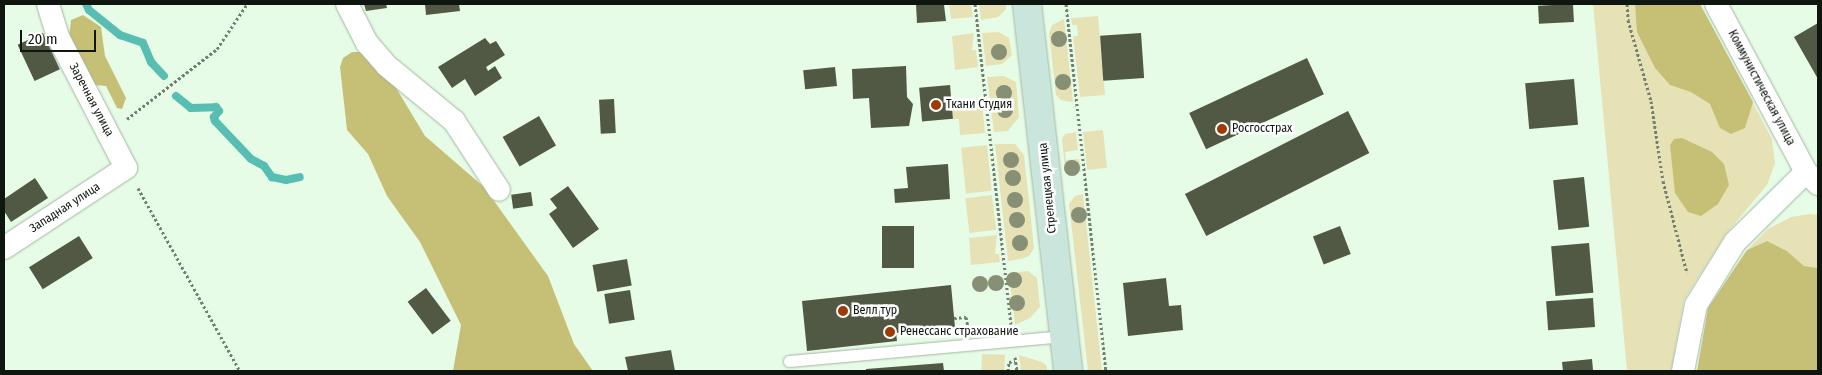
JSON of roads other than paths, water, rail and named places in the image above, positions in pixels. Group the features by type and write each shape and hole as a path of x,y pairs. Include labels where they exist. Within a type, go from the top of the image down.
{"main road":[{"name":"Стрелецкая улица","path":"1027,4 1068,371"}],"street":[{"name":"Заречная улица","path":"48,4 58,37 126,168"},
{"path":"347,4 366,43 393,71 454,121 499,190"},
{"name":"Коммунистическая улица","path":"1684,371 1696,305 1735,242 1812,178 1716,4"},
{"name":"Западная улица","path":"4,248 126,168"}],"lane":[{"path":"789,361 1064,336"}],"waterway":[{"path":"86,4 89,10 120,35 143,43 151,62 164,76"},
{"path":"176,96 191,108 216,107 219,111 214,117 215,121 251,159 264,166 272,177 286,180 300,177"}],"place":[{"name":"Ткани Студия","path":"936,105"},
{"name":"Росгосстрах","path":"1222,129"},
{"name":"Велл тур","path":"843,311"},
{"name":"Ренессанс страхование","path":"890,332"}]}
